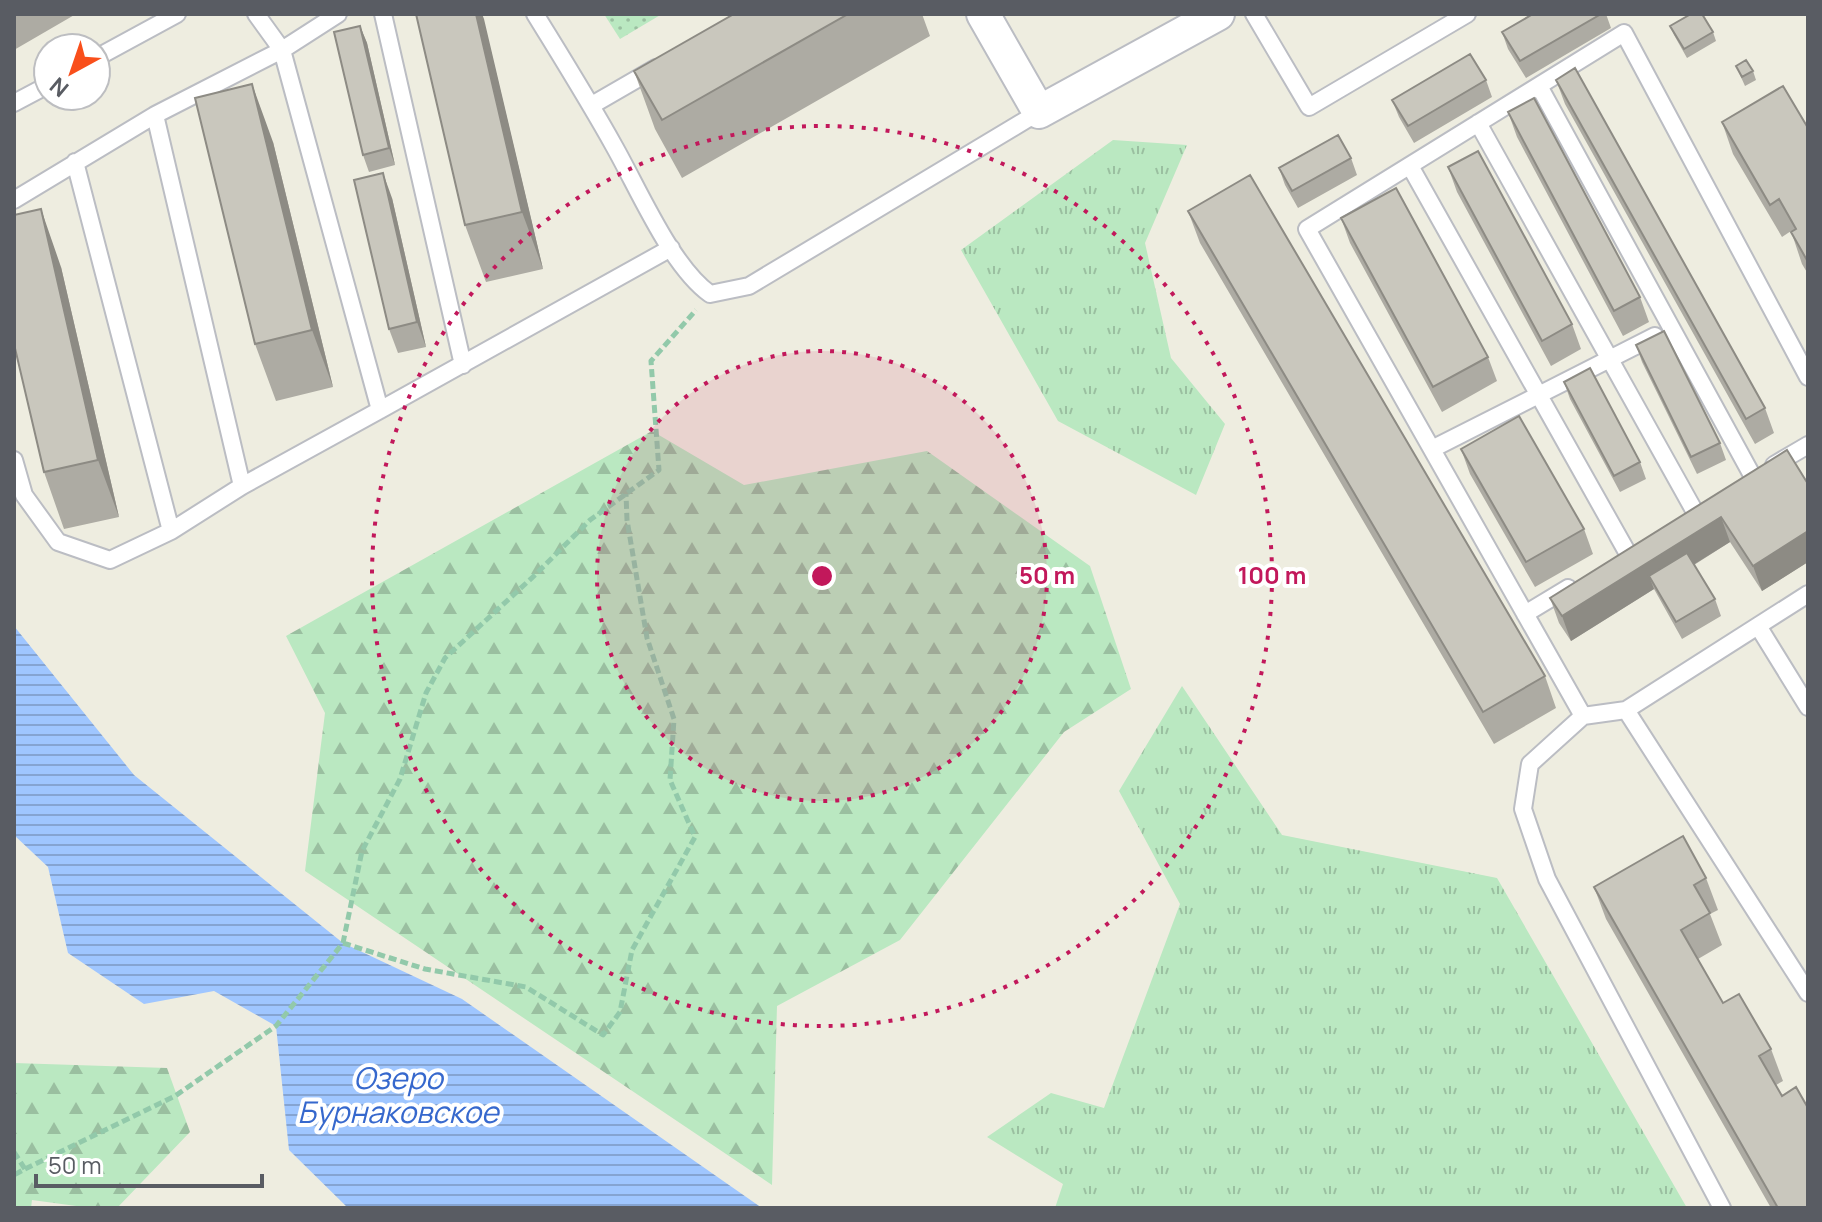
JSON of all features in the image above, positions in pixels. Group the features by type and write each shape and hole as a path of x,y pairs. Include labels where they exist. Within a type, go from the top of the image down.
{"street":[{"path":"983,14 1039,112 1218,14"}],"lane":[{"path":"112,49 177,14"},
{"path":"256,14 282,50 380,410"},
{"path":"14,199 155,115 282,50 338,14"},
{"path":"383,14 463,365"},
{"path":"535,14 592,105 671,248 694,282 710,294 749,286 1039,112"},
{"path":"1254,14 1309,107 1467,14"},
{"path":"1583,716 1307,229 1624,33 1808,377"},
{"path":"592,105 669,60"},
{"path":"1539,86 1672,328 1747,481 1808,445"},
{"path":"14,103 32,93"},
{"path":"155,115 242,486"},
{"path":"1478,123 1694,513"},
{"path":"75,162 171,531"},
{"path":"1410,166 1628,552"},
{"path":"14,460 24,495 58,542 110,560 171,531 242,486 671,248"},
{"path":"1432,449 1672,328"},
{"path":"1525,614 1576,583"},
{"path":"1722,1208 1547,879 1523,809 1530,764 1583,716 1626,710 1808,594"},
{"path":"1758,626 1808,707"},
{"path":"1626,710 1808,993"}],"path":[{"path":"14,1175 175,1096 276,1026 343,943 362,851 400,779 426,693 445,658 590,520 659,470 651,361 710,294"},
{"path":"343,943 425,969 526,987 603,1035 620,1012 632,950 695,837 670,780 674,719 647,638 627,520 626,494"},
{"path":"14,1152 25,1169"}],"green space":[{"path":"604,14 662,14 620,39"},
{"path":"1113,140 1187,145 1145,243 1171,358 1225,424 1196,495 1058,421 961,250"},
{"path":"652,431 744,485 927,451 1090,566 1131,689 1064,732 900,940 777,1006 772,1185 305,871 325,713 286,636"},
{"path":"1182,686 1282,835 1497,878 1687,1208 1055,1208 1063,1184 987,1137 1051,1093 1104,1108 1180,904 1119,791"},
{"path":"14,1063 167,1068 190,1132 117,1208 91,1208 32,1200 31,1208 14,1208"}],"water":[{"name":"Озеро Бурнаковское","path":"14,626 134,775 343,943 462,999 762,1208 348,1208 289,1150 276,1026 214,991 144,1004 68,953 48,867 14,835"}],"building":[{"path":"416,14 476,14 522,212 465,225"},
{"path":"734,14 848,14 662,120 634,71"},
{"path":"1533,14 1601,14 1520,61 1502,32"},
{"path":"1691,14 1702,14 1713,32 1684,49 1670,26"},
{"path":"360,26 389,148 363,155 334,32"},
{"path":"1470,54 1486,80 1408,126 1392,100"},
{"path":"1746,60 1753,71 1742,77 1736,66"},
{"path":"1575,68 1765,408 1746,419 1556,80"},
{"path":"252,84 312,330 255,344 195,98"},
{"path":"1783,86 1808,128 1808,262 1791,232 1796,229 1779,199 1770,205 1722,122"},
{"path":"1534,98 1640,297 1614,311 1508,112"},
{"path":"1338,135 1351,158 1292,191 1279,168"},
{"path":"1478,151 1572,324 1542,341 1448,167"},
{"path":"383,173 417,322 389,329 354,180"},
{"path":"1250,175 1545,676 1483,712 1188,211"},
{"path":"1396,188 1488,357 1433,387 1341,218"},
{"path":"41,209 98,460 44,472 14,344 14,215"},
{"path":"1664,331 1720,443 1691,457 1636,345"},
{"path":"1590,368 1640,462 1614,476 1564,382"},
{"path":"1519,416 1584,529 1526,562 1461,449"},
{"path":"1787,450 1808,484 1808,531 1753,566 1721,517 1562,616 1550,598"},
{"path":"1687,553 1715,599 1676,622 1649,576"},
{"path":"1683,836 1706,878 1694,885 1710,913 1681,930 1723,1003 1739,994 1771,1049 1759,1056 1782,1096 1796,1087 1808,1108 1808,1208 1778,1208 1594,887"}]}
